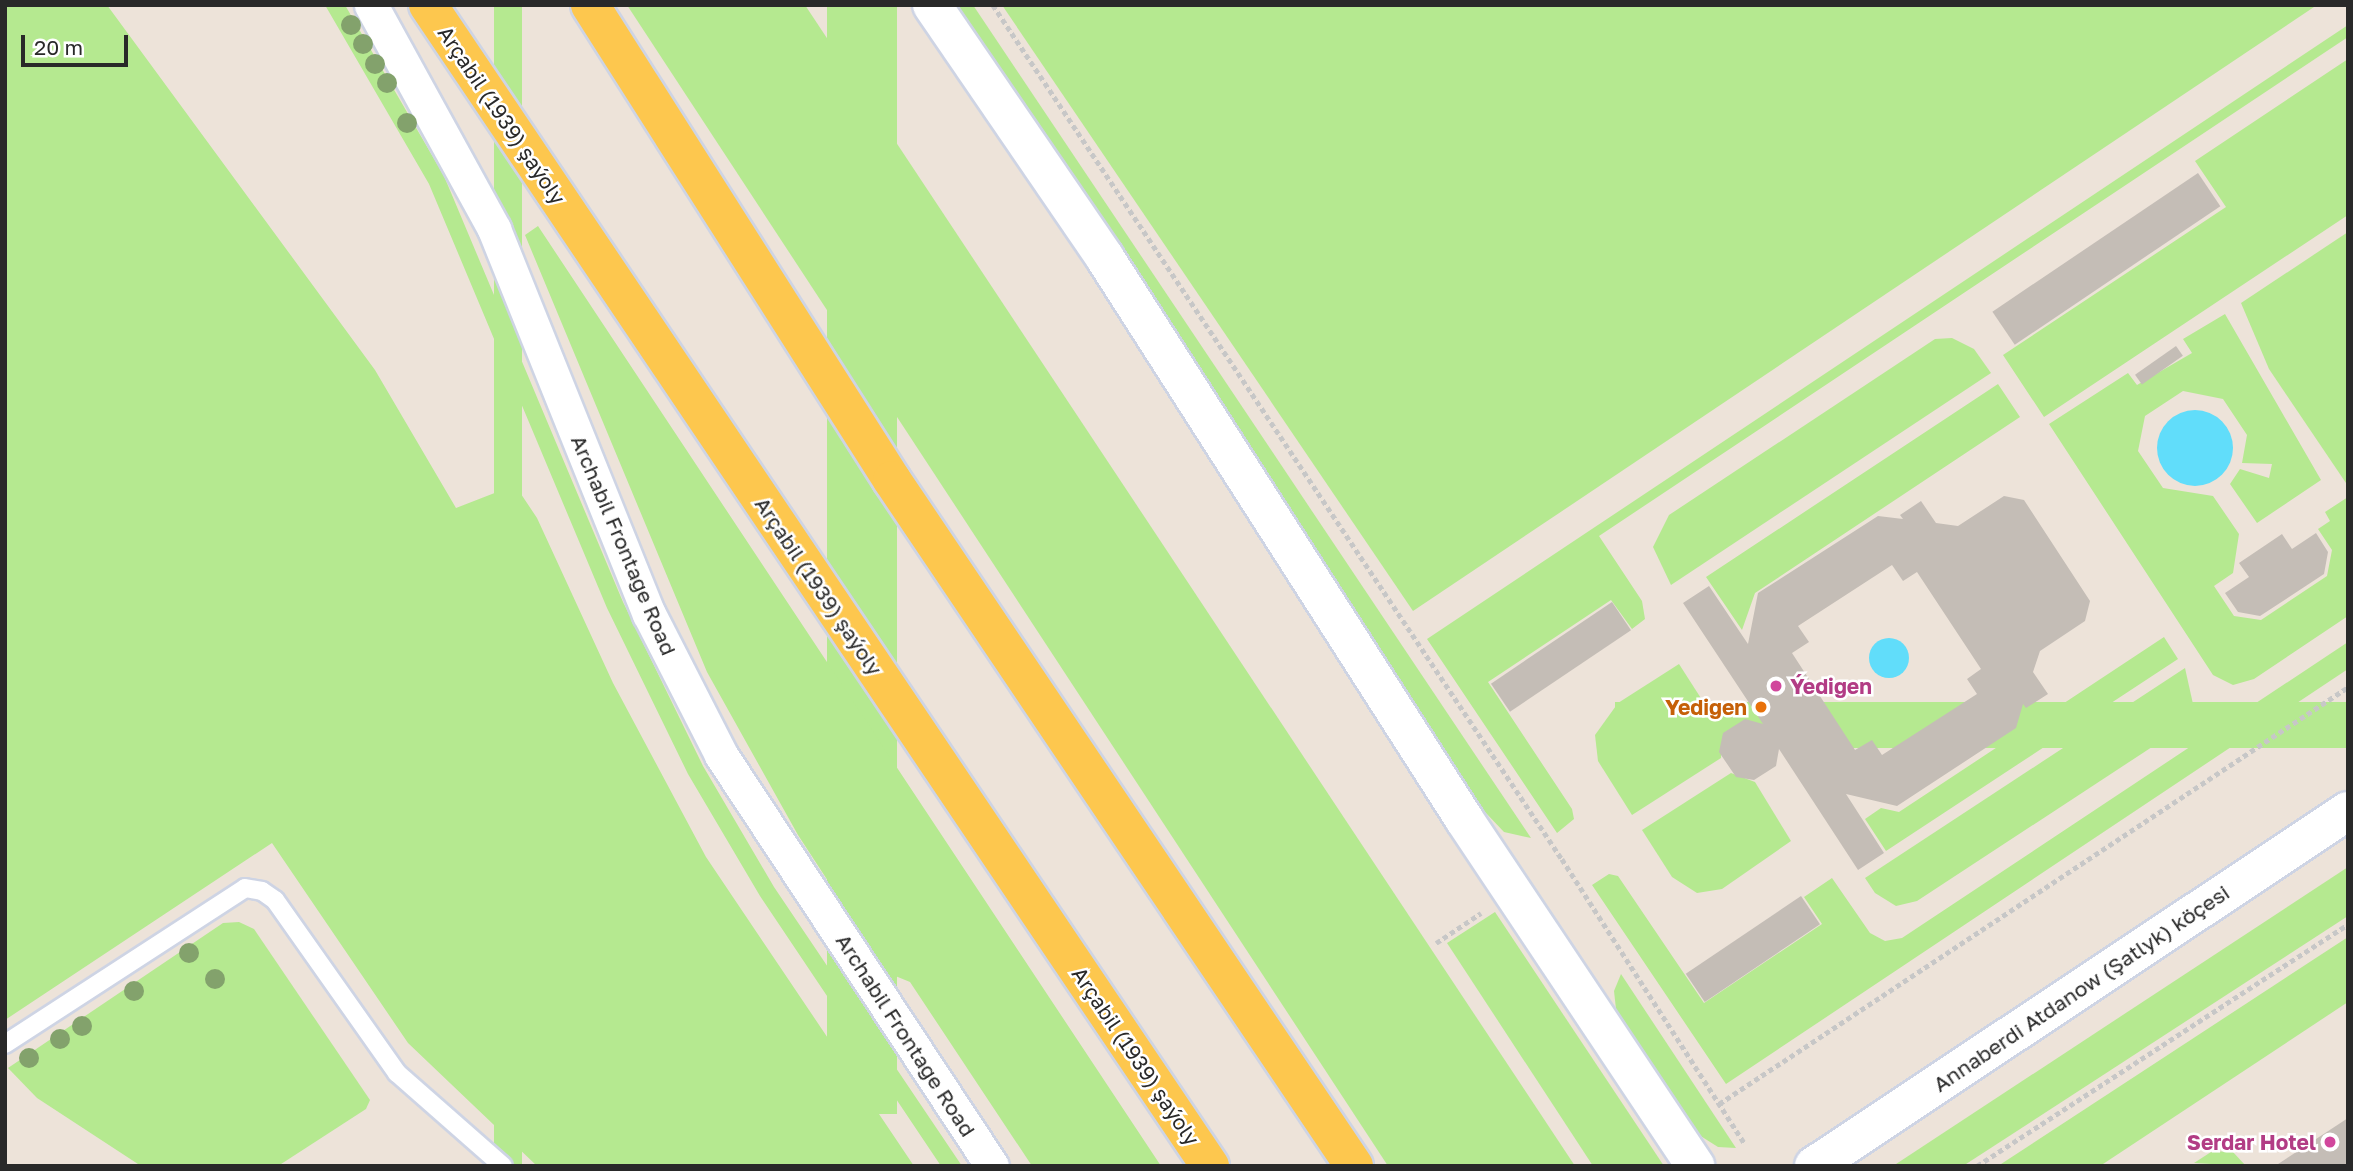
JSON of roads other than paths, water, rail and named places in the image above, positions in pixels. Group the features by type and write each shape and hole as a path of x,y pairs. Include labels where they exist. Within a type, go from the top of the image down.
{"main road":[{"name":"Arçabil (1939) şaýoly","path":"428,5 1210,1166"},
{"path":"590,5 892,480 1354,1166"}],"street":[{"name":"Archabil Frontage Road","path":"371,5 494,229 649,614 721,755 992,1166"},
{"path":"932,5 1105,258 1513,891 1695,1166"},
{"name":"Annaberdi Atdanow (Şatlyk) köçesi","path":"1814,1166 2348,811"}],"lane":[{"path":"5,1044 245,888 262,891 275,900 397,1073 503,1166"}],"water":[{"path":"2195,410 2209,413 2222,421 2230,434 2233,448 2230,462 2222,475 2209,483 2195,486 2181,483 2168,475 2160,462 2157,448 2160,434 2168,421 2181,413"},
{"path":"1889,638 1897,639 1903,644 1908,650 1908,666 1903,672 1897,677 1889,678 1881,677 1875,672 1870,666 1869,658 1870,650 1875,644 1881,639"}],"place":[{"name":"Ýedigen","path":"1776,686"},
{"name":"Yedigen","path":"1761,707"},
{"name":"Serdar Hotel","path":"2330,1142"}]}
